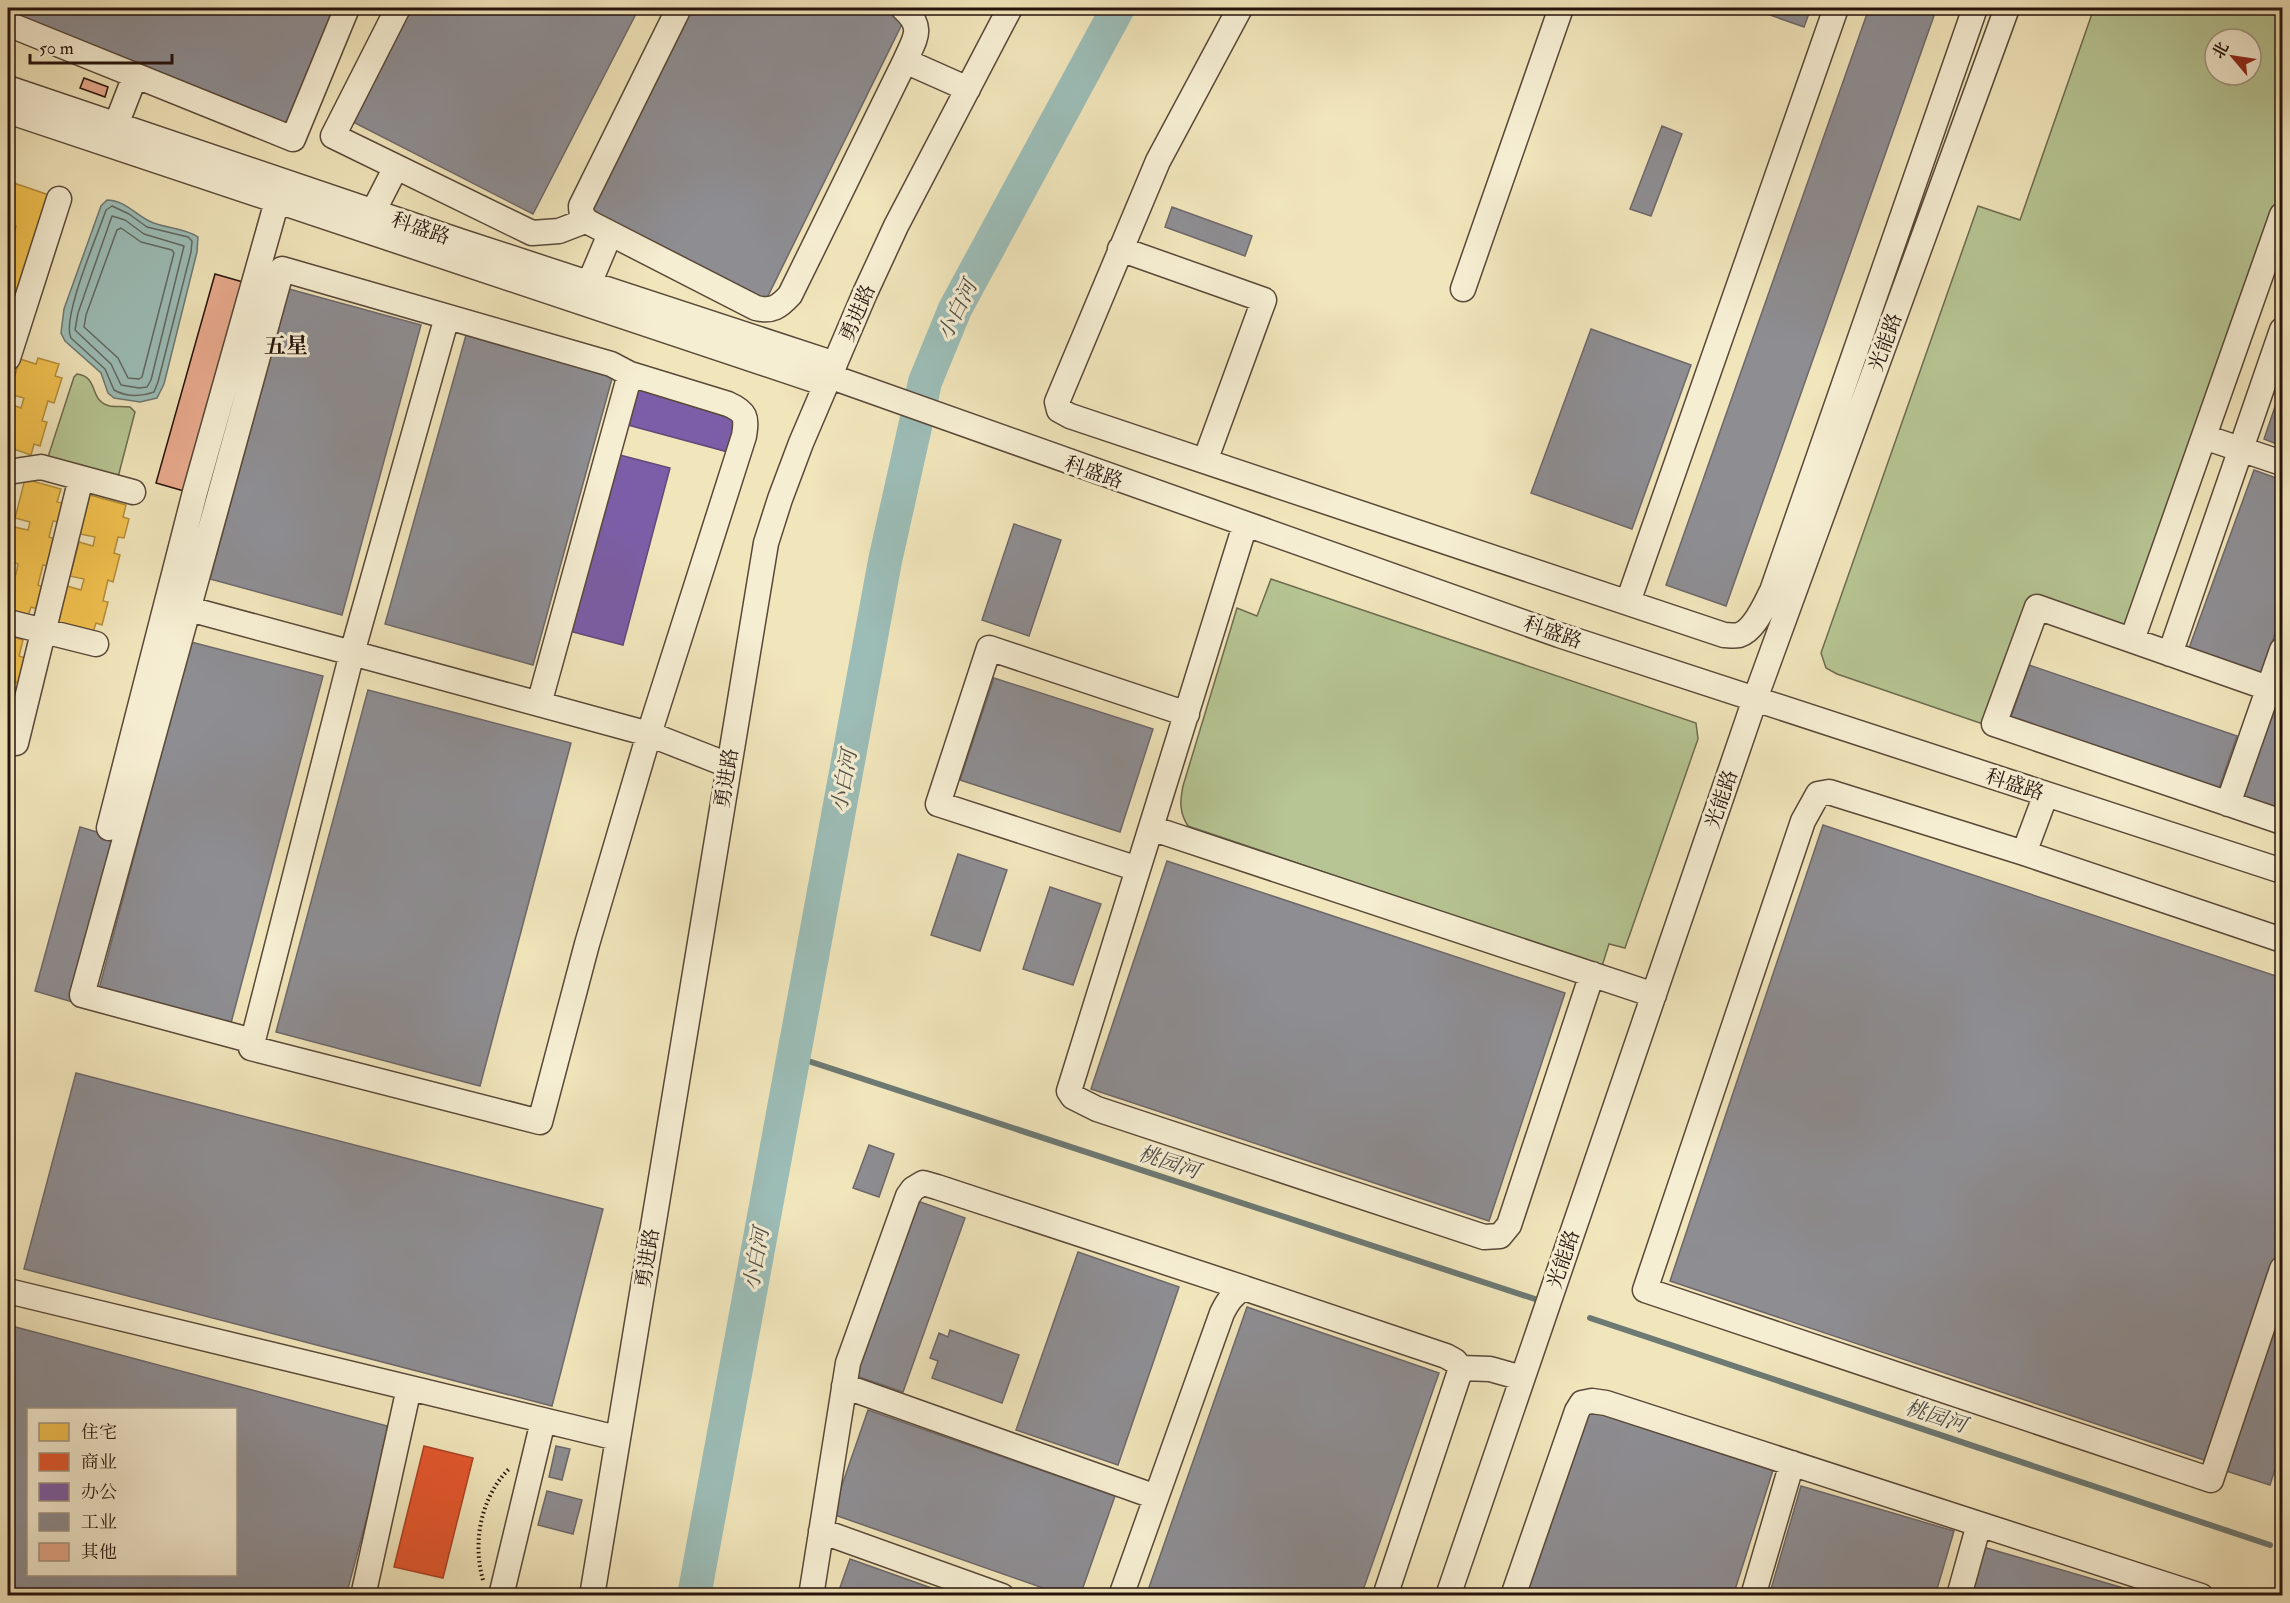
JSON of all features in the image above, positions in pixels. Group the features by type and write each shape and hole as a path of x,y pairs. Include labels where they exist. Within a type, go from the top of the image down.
{"street":[{"path":"8,24 293,139 347,8"},
{"path":"398,8 333,136 532,233 560,231 585,221"},
{"path":"679,8 580,206 581,213 585,221 756,308 773,310 790,295 917,34 917,25 913,16 903,8"},
{"name":"勇进路","path":"592,1596 766,543 780,499 830,375 896,226 1010,8"},
{"path":"1240,8 1158,161 1057,402 1059,410 1070,416 1724,635 1741,634 1752,624 1772,591 1975,8"},
{"path":"1463,290 1561,8"},
{"path":"1628,602 1836,8"},
{"name":"光能路","path":"1448,1596 1755,699 2007,8"},
{"path":"904,61 968,89"},
{"path":"116,125 135,76"},
{"name":"科盛路","path":"8,88 373,212 585,293"},
{"name":"科盛路","path":"9,118 585,293 830,375 962,425 1558,635 2283,871"},
{"path":"373,212 396,167"},
{"path":"10,342 59,199"},
{"path":"109,828 195,492 277,201"},
{"path":"2132,640 2280,228"},
{"path":"585,293 610,234"},
{"path":"1120,249 1264,300 1205,461"},
{"path":"253,1041 82,995 282,269 610,364 630,374 728,404 740,410 746,421 744,436 649,734 587,945 540,1122 251,1048 253,1041 352,654 447,317"},
{"path":"2170,654 2283,330"},
{"path":"538,704 630,374"},
{"path":"2204,437 2283,463"},
{"path":"8,472 42,467 133,492"},
{"path":"16,743 81,478"},
{"path":"1245,525 1069,1091 1073,1098 1096,1109 1484,1238 1500,1236 1509,1225 1592,974"},
{"path":"2276,690 2037,607 1994,724 2283,822"},
{"path":"189,609 649,734 728,765"},
{"path":"8,622 96,644"},
{"path":"1138,869 938,804 989,648 1187,714"},
{"path":"2229,804 2276,690 2283,650"},
{"path":"2283,940 2024,853 1829,792 1818,794 1803,821 1645,1290 2211,1480 2277,1303 2283,1269"},
{"path":"2024,853 2046,794"},
{"path":"1151,828 1654,995"},
{"path":"811,1596 848,1363 908,1196 913,1189 923,1183 1446,1356 1461,1368 1490,1369 1522,1378"},
{"path":"1121,1596 1222,1313 1228,1301 1244,1288"},
{"path":"8,1291 617,1438"},
{"path":"1385,1596 1461,1368"},
{"path":"844,1386 1156,1497"},
{"path":"363,1596 409,1388"},
{"path":"1513,1596 1577,1411 1582,1403 1592,1401 1606,1403 2201,1596"},
{"path":"493,1590 537,1447 543,1420"},
{"path":"1753,1596 1792,1463"},
{"path":"1959,1596 1979,1524"},
{"path":"821,1531 1002,1596"}],"path":[{"path":"493,1590 477,1548 487,1502 494,1486 508,1470 537,1447"}],"green space":[{"path":"2094,8 2282,8 2282,191 2127,631 2029,598 1983,724 1837,674 1826,668 1821,653 1978,206 2020,220"},
{"path":"77,374 89,380 103,403 110,406 130,407 135,412 117,481 47,460 74,377"},
{"path":"1271,579 1696,723 1698,739 1625,948 1609,944 1602,966 1188,826 1181,806 1183,786 1237,608 1257,616"}],"water":[{"path":"107,200 124,205 155,224 186,231 198,237 197,252 164,384 157,398 140,402 114,398 108,393 101,373 65,341 61,333 64,309 101,206"}],"building: 住宅":[{"path":"14,183 49,195 8,320 8,232 14,234 16,226 8,223 8,203"},
{"path":"38,358 59,364 55,376 62,378 54,403 48,401 42,421 47,422 40,446 34,444 31,455 8,447 10,441 8,440 8,403 21,408 24,398 9,394 20,359 36,364"},
{"path":"25,479 61,489 57,502 63,503 59,522 53,521 49,537 55,539 48,566 43,565 38,585 43,587 37,609 31,607 28,616 8,611 8,572 16,574 18,564 8,561 8,551 14,527 28,530 30,522 15,518"},
{"path":"90,495 126,505 123,517 129,519 124,538 118,537 114,553 120,555 113,582 108,580 103,601 108,602 102,625 96,623 93,632 58,623 67,586 81,590 84,579 70,576 79,542 93,546 95,537 80,534"},
{"path":"8,635 23,640 19,656 25,658 19,683 12,681 8,695"},
{"path":"8,695 13,696 8,718"}],"building: 商业":[{"path":"424,1446 473,1458 443,1578 394,1567"}],"building: 办公":[{"path":"634,385 739,413 728,452 624,424"},
{"path":"616,454 670,468 623,645 569,631"}],"building: 工业":[{"path":"8,8 336,8 287,127 8,14"},
{"path":"412,8 639,8 533,214 353,122"},
{"path":"686,8 878,8 904,20 766,300 586,211"},
{"path":"1750,8 1811,8 1804,27"},
{"path":"1869,8 1930,8 1936,10 1726,606 1666,585"},
{"path":"1662,126 1682,134 1651,216 1630,209"},
{"path":"1172,207 1252,236 1245,256 1165,227"},
{"path":"289,289 421,325 342,615 210,579"},
{"path":"1591,329 1691,365 1632,529 1531,493"},
{"path":"466,335 613,375 533,665 385,624"},
{"path":"2282,386 2282,446 2264,439"},
{"path":"2254,470 2282,480 2282,614 2261,674 2189,648"},
{"path":"1014,524 1061,540 1029,636 982,620"},
{"path":"191,642 323,676 231,1023 99,989"},
{"path":"2029,665 2237,736 2218,791 2010,720"},
{"path":"994,678 1153,729 1120,832 960,780"},
{"path":"368,690 571,743 480,1086 276,1032"},
{"path":"2274,706 2282,709 2282,812 2241,797"},
{"path":"1823,825 2282,978 2282,1237 2207,1461 1670,1281"},
{"path":"80,827 121,839 76,1003 35,991"},
{"path":"958,854 1007,870 980,951 931,935"},
{"path":"1167,861 1565,993 1489,1221 1091,1089"},
{"path":"1050,887 1101,904 1073,985 1023,969"},
{"path":"76,1073 603,1209 552,1406 24,1269"},
{"path":"869,1145 894,1154 879,1197 853,1188"},
{"path":"912,1199 965,1218 903,1392 850,1374"},
{"path":"1078,1252 1179,1287 1118,1465 1016,1430"},
{"path":"1247,1307 1439,1373 1361,1596 1146,1596"},
{"path":"2277,1321 2282,1323 2282,1447 2270,1485 2226,1471"},
{"path":"8,1325 391,1427 346,1596 8,1596"},
{"path":"950,1330 1019,1355 1002,1403 932,1378 938,1361 930,1358 939,1333 948,1337"},
{"path":"1583,1407 1774,1467 1733,1596 1523,1596"},
{"path":"868,1410 1115,1496 1080,1596 1066,1596 832,1514"},
{"path":"556,1446 570,1449 562,1480 549,1477"},
{"path":"1801,1486 1954,1531 1935,1596 1769,1596"},
{"path":"547,1491 582,1500 573,1534 538,1525"},
{"path":"1983,1547 2151,1596 1969,1596"},
{"path":"850,1559 954,1596 837,1596"}],"building: 其他":[{"path":"84,78 108,87 105,97 80,88"},
{"path":"215,274 243,282 184,491 156,483"}],"waterway":[{"name":"小白河","path":"694,1596 885,561 925,382 955,309 1118,8"},
{"name":"桃园河","path":"793,1056 1535,1299"},
{"name":"桃园河","path":"1590,1318 2270,1545"}],"district":[{"name":"五星","path":"286,345"}]}
